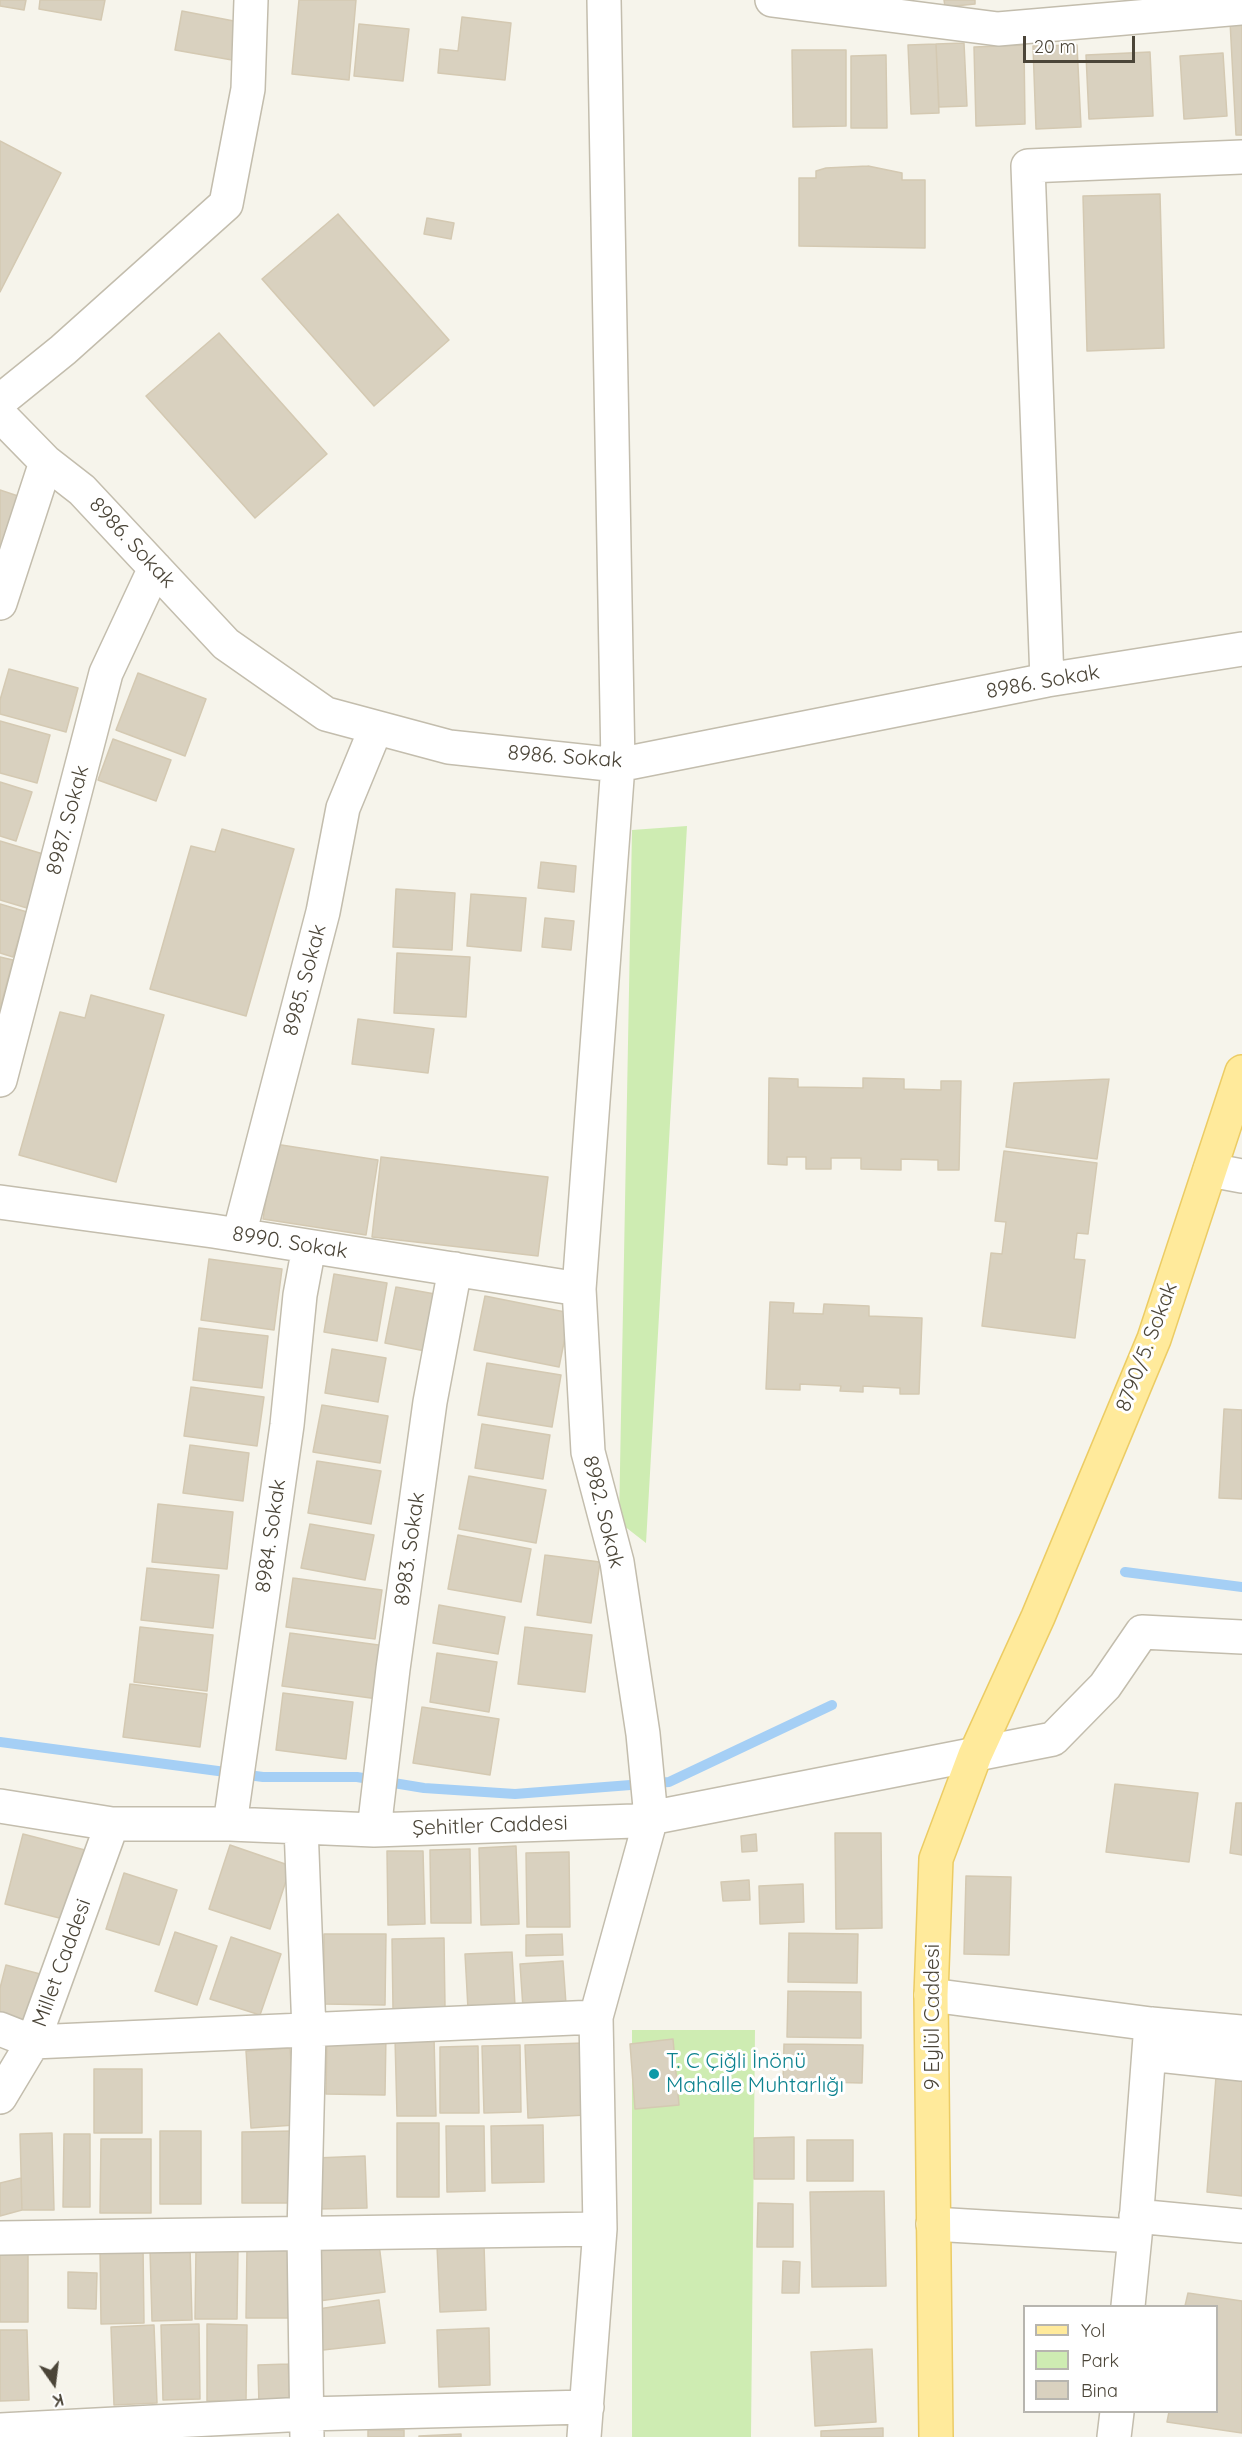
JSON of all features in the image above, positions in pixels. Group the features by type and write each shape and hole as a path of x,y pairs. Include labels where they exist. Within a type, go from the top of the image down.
{"main road":[{"name":"8790/5. Sokak","path":"1038,1617 1154,1339 1242,1072"},
{"name":"9 Eylül Caddesi","path":"936,2437 931,1995 936,1859 975,1755 1038,1617"}],"street":[{"path":"0,401 63,350 226,204 248,89 251,0"},
{"name":"8982. Sokak","path":"603,0 618,765 579,1289 588,1452 617,1562 644,1734 651,1818"},
{"path":"772,0 998,29 1242,8"},
{"path":"1047,680 1028,166 1242,157"},
{"name":"8986. Sokak","path":"0,415 46,462 82,490 226,644 326,714 449,747 618,765 1047,680 1242,649"},
{"path":"0,603 46,462"},
{"name":"8987. Sokak","path":"0,1080 106,673 155,568"},
{"name":"8985. Sokak","path":"239,1235 323,912 343,808 376,728"},
{"path":"1210,1170 1242,1176"},
{"name":"8990. Sokak","path":"0,1202 239,1235 579,1289"},
{"name":"8984. Sokak","path":"232,1811 287,1425 300,1294 309,1246"},
{"name":"8983. Sokak","path":"376,1818 393,1669 430,1402 455,1269"},
{"name":"Şehitler Caddesi","path":"0,1806 112,1824 232,1811 302,1827 376,1818 634,1821 1053,1738 1105,1686 1142,1632 1242,1637"},
{"path":"0,2430 586,2422 600,2229 596,2017 651,1818"},
{"name":"Millet Caddesi","path":"0,2097 33,2042 112,1824"},
{"path":"302,1827 309,2031 304,2233 307,2426"},
{"path":"931,1995 1150,2039 1242,2064"},
{"path":"0,2029 33,2042 596,2017"},
{"path":"1150,2039 1242,2032"},
{"path":"1128,2305 1150,2039"},
{"path":"933,2224 1242,2226"},
{"path":"0,2238 600,2229"},
{"path":"1114,2437 1117,2413"}],"green space":[{"path":"687,826 646,1543 619,1522 632,830"},
{"path":"632,2030 755,2030 751,2437 632,2437"}],"building":[{"path":"0,0 26,0 24,10 0,6"},
{"path":"40,0 105,0 101,20 39,9"},
{"path":"299,0 356,0 349,80 292,74"},
{"path":"944,0 975,0 975,4 945,7"},
{"path":"182,11 239,22 232,60 175,50"},
{"path":"462,17 511,23 505,80 438,73 440,49 458,51"},
{"path":"1230,21 1242,21 1242,135 1236,135"},
{"path":"359,24 409,29 403,81 354,76"},
{"path":"964,43 967,106 939,107 936,44"},
{"path":"936,44 939,113 911,114 908,45"},
{"path":"1024,45 1025,124 976,126 974,47"},
{"path":"1077,45 1081,127 1036,129 1033,46"},
{"path":"792,50 846,50 846,126 793,127"},
{"path":"1150,52 1153,116 1089,119 1086,55"},
{"path":"1223,53 1227,116 1184,119 1180,56"},
{"path":"886,55 887,128 851,128 851,56"},
{"path":"0,141 61,173 0,292"},
{"path":"868,166 902,173 902,180 925,180 925,248 799,246 799,178 816,178 816,171 826,168"},
{"path":"1160,194 1164,348 1087,351 1083,196"},
{"path":"338,214 449,340 374,406 262,279"},
{"path":"427,218 454,223 451,239 424,234"},
{"path":"219,333 327,454 255,518 146,396"},
{"path":"0,490 21,497 0,558"},
{"path":"9,669 78,688 66,732 0,714 0,700"},
{"path":"138,673 206,699 185,756 116,730"},
{"path":"0,721 50,735 37,783 0,773"},
{"path":"113,739 171,760 156,801 98,780"},
{"path":"0,782 32,792 16,841 0,836"},
{"path":"222,829 294,849 246,1016 150,989 191,846 215,852"},
{"path":"0,841 43,854 27,908 0,900"},
{"path":"541,862 576,866 574,892 538,888"},
{"path":"396,889 455,893 452,950 393,947"},
{"path":"471,894 526,898 521,951 467,946"},
{"path":"0,904 27,912 13,957 0,953"},
{"path":"545,918 574,921 571,950 542,947"},
{"path":"397,953 470,957 466,1017 394,1013"},
{"path":"0,957 13,960 0,1009"},
{"path":"91,995 164,1015 116,1182 19,1155 60,1012 85,1018"},
{"path":"358,1019 434,1029 428,1073 352,1064"},
{"path":"769,1078 798,1079 798,1087 863,1088 863,1078 904,1079 904,1089 941,1090 941,1081 961,1081 959,1170 938,1170 938,1160 901,1159 901,1170 861,1169 861,1158 831,1158 831,1169 806,1169 806,1157 787,1157 787,1165 768,1164"},
{"path":"1109,1079 1097,1159 1006,1147 1014,1083"},
{"path":"275,1144 378,1160 366,1235 263,1219"},
{"path":"1004,1151 1097,1163 1088,1234 1077,1233 1074,1259 1085,1260 1075,1338 982,1326 991,1253 1002,1254 1006,1222 995,1221"},
{"path":"381,1157 548,1177 538,1256 372,1237"},
{"path":"209,1259 282,1269 274,1330 201,1320"},
{"path":"334,1274 387,1283 377,1341 324,1332"},
{"path":"396,1287 435,1294 425,1351 385,1343"},
{"path":"485,1296 570,1313 559,1367 474,1350"},
{"path":"770,1302 794,1303 793,1313 823,1314 824,1304 869,1306 869,1316 922,1318 919,1394 900,1394 900,1388 863,1386 863,1392 840,1391 841,1386 800,1384 800,1390 766,1389"},
{"path":"199,1328 268,1336 262,1388 193,1380"},
{"path":"332,1349 386,1358 378,1402 325,1393"},
{"path":"487,1363 561,1375 552,1427 478,1415"},
{"path":"191,1387 264,1397 257,1446 184,1436"},
{"path":"322,1405 388,1416 380,1463 313,1452"},
{"path":"1224,1409 1242,1410 1242,1499 1219,1498"},
{"path":"482,1424 550,1435 543,1479 475,1468"},
{"path":"190,1445 249,1453 243,1501 183,1493"},
{"path":"317,1461 381,1471 371,1524 308,1513"},
{"path":"469,1476 546,1490 536,1543 459,1529"},
{"path":"158,1504 233,1512 227,1569 152,1562"},
{"path":"310,1524 374,1535 365,1580 301,1568"},
{"path":"458,1535 531,1549 521,1602 448,1589"},
{"path":"545,1555 600,1562 591,1623 537,1615"},
{"path":"147,1568 219,1575 213,1628 141,1620"},
{"path":"293,1578 382,1590 375,1639 286,1627"},
{"path":"439,1605 505,1617 498,1654 433,1643"},
{"path":"140,1627 213,1635 207,1691 134,1682"},
{"path":"525,1627 592,1635 585,1692 518,1684"},
{"path":"290,1633 386,1646 378,1699 282,1686"},
{"path":"437,1653 497,1662 489,1712 430,1702"},
{"path":"130,1684 207,1694 200,1747 123,1737"},
{"path":"283,1693 353,1702 346,1759 276,1750"},
{"path":"422,1707 499,1719 490,1775 413,1763"},
{"path":"1115,1784 1198,1793 1189,1862 1106,1852"},
{"path":"1236,1803 1242,1803 1242,1855 1230,1853"},
{"path":"835,1833 881,1833 882,1928 836,1929"},
{"path":"23,1834 85,1850 67,1920 5,1904"},
{"path":"756,1834 757,1851 742,1852 741,1836"},
{"path":"230,1845 291,1866 270,1929 209,1909"},
{"path":"516,1846 519,1924 481,1925 479,1848"},
{"path":"470,1849 471,1923 431,1923 430,1850"},
{"path":"387,1851 423,1851 425,1924 388,1925"},
{"path":"569,1852 570,1927 527,1927 526,1853"},
{"path":"124,1873 177,1890 159,1945 106,1929"},
{"path":"966,1876 1011,1877 1009,1955 964,1954"},
{"path":"749,1880 750,1900 723,1901 721,1882"},
{"path":"803,1884 804,1922 760,1924 759,1886"},
{"path":"175,1932 217,1946 197,2005 155,1991"},
{"path":"789,1933 858,1934 857,1983 788,1982"},
{"path":"324,1934 386,1934 385,2005 324,2004"},
{"path":"562,1934 563,1955 526,1956 526,1935"},
{"path":"231,1937 281,1954 260,2015 210,1999"},
{"path":"444,1938 445,2008 393,2009 392,1939"},
{"path":"512,1952 515,2006 468,2009 465,1954"},
{"path":"563,1961 566,2004 523,2008 520,1964"},
{"path":"6,1965 44,1975 29,2030 0,2022 0,1988"},
{"path":"788,1991 861,1992 861,2038 787,2037"},
{"path":"327,2034 386,2034 385,2095 326,2094"},
{"path":"434,2037 436,2116 397,2116 395,2038"},
{"name":"T. C Çiğli İnönü Mahalle Muhtarlığı","path":"673,2039 679,2105 635,2109 630,2044"},
{"path":"584,2043 586,2115 528,2118 525,2045"},
{"path":"784,2044 863,2045 862,2083 783,2081"},
{"path":"520,2045 521,2112 484,2113 482,2046"},
{"path":"478,2046 479,2113 440,2113 440,2047"},
{"path":"290,2048 295,2125 251,2128 246,2051"},
{"path":"94,2069 142,2069 142,2133 94,2133"},
{"path":"1216,2077 1242,2081 1242,2196 1207,2192"},
{"path":"397,2123 439,2123 439,2197 397,2197"},
{"path":"543,2125 544,2182 492,2183 491,2126"},
{"path":"446,2126 484,2126 485,2191 447,2192"},
{"path":"160,2131 201,2131 201,2204 160,2204"},
{"path":"293,2131 292,2203 242,2203 242,2132"},
{"path":"52,2133 54,2210 22,2210 20,2134"},
{"path":"64,2134 90,2134 90,2207 63,2207"},
{"path":"794,2137 794,2179 754,2179 754,2138"},
{"path":"101,2139 151,2139 151,2213 100,2213"},
{"path":"807,2140 853,2140 853,2181 807,2181"},
{"path":"365,2156 367,2208 318,2209 316,2158"},
{"path":"21,2178 22,2210 0,2216 0,2183"},
{"path":"884,2191 886,2286 812,2287 810,2192"},
{"path":"758,2203 793,2204 793,2247 757,2247"},
{"path":"378,2236 385,2292 319,2301 312,2244"},
{"path":"484,2244 486,2310 440,2312 437,2246"},
{"path":"0,2246 28,2246 28,2322 0,2322"},
{"path":"143,2246 144,2323 101,2324 100,2247"},
{"path":"247,2246 290,2246 290,2318 246,2318"},
{"path":"190,2248 192,2320 152,2321 150,2249"},
{"path":"196,2248 238,2248 237,2319 195,2319"},
{"path":"783,2261 800,2262 799,2293 782,2293"},
{"path":"68,2272 97,2273 96,2309 68,2308"},
{"path":"1188,2293 1242,2301 1242,2433 1167,2422 1169,2413 1218,2413 1218,2305 1185,2305"},
{"path":"379,2300 385,2343 323,2350 318,2309"},
{"path":"199,2324 200,2399 163,2400 161,2325"},
{"path":"207,2324 247,2325 246,2401 207,2401"},
{"path":"154,2325 157,2403 114,2405 111,2327"},
{"path":"489,2328 490,2385 439,2387 437,2330"},
{"path":"0,2330 27,2330 29,2400 0,2401"},
{"path":"872,2349 876,2422 815,2426 811,2352"},
{"path":"288,2364 290,2404 259,2406 258,2365"},
{"path":"883,2428 883,2437 821,2437 821,2431"},
{"path":"368,2430 404,2430 404,2437 368,2437"},
{"path":"461,2434 461,2437 419,2437 419,2436"}],"waterway":[{"path":"1125,1572 1242,1587"},
{"path":"0,1742 263,1777 357,1777 424,1788 515,1794 669,1782 832,1705"}],"place":[{"name":"T. C Çiğli İnönü Mahalle Muhtarlığı","path":"654,2074"}]}
